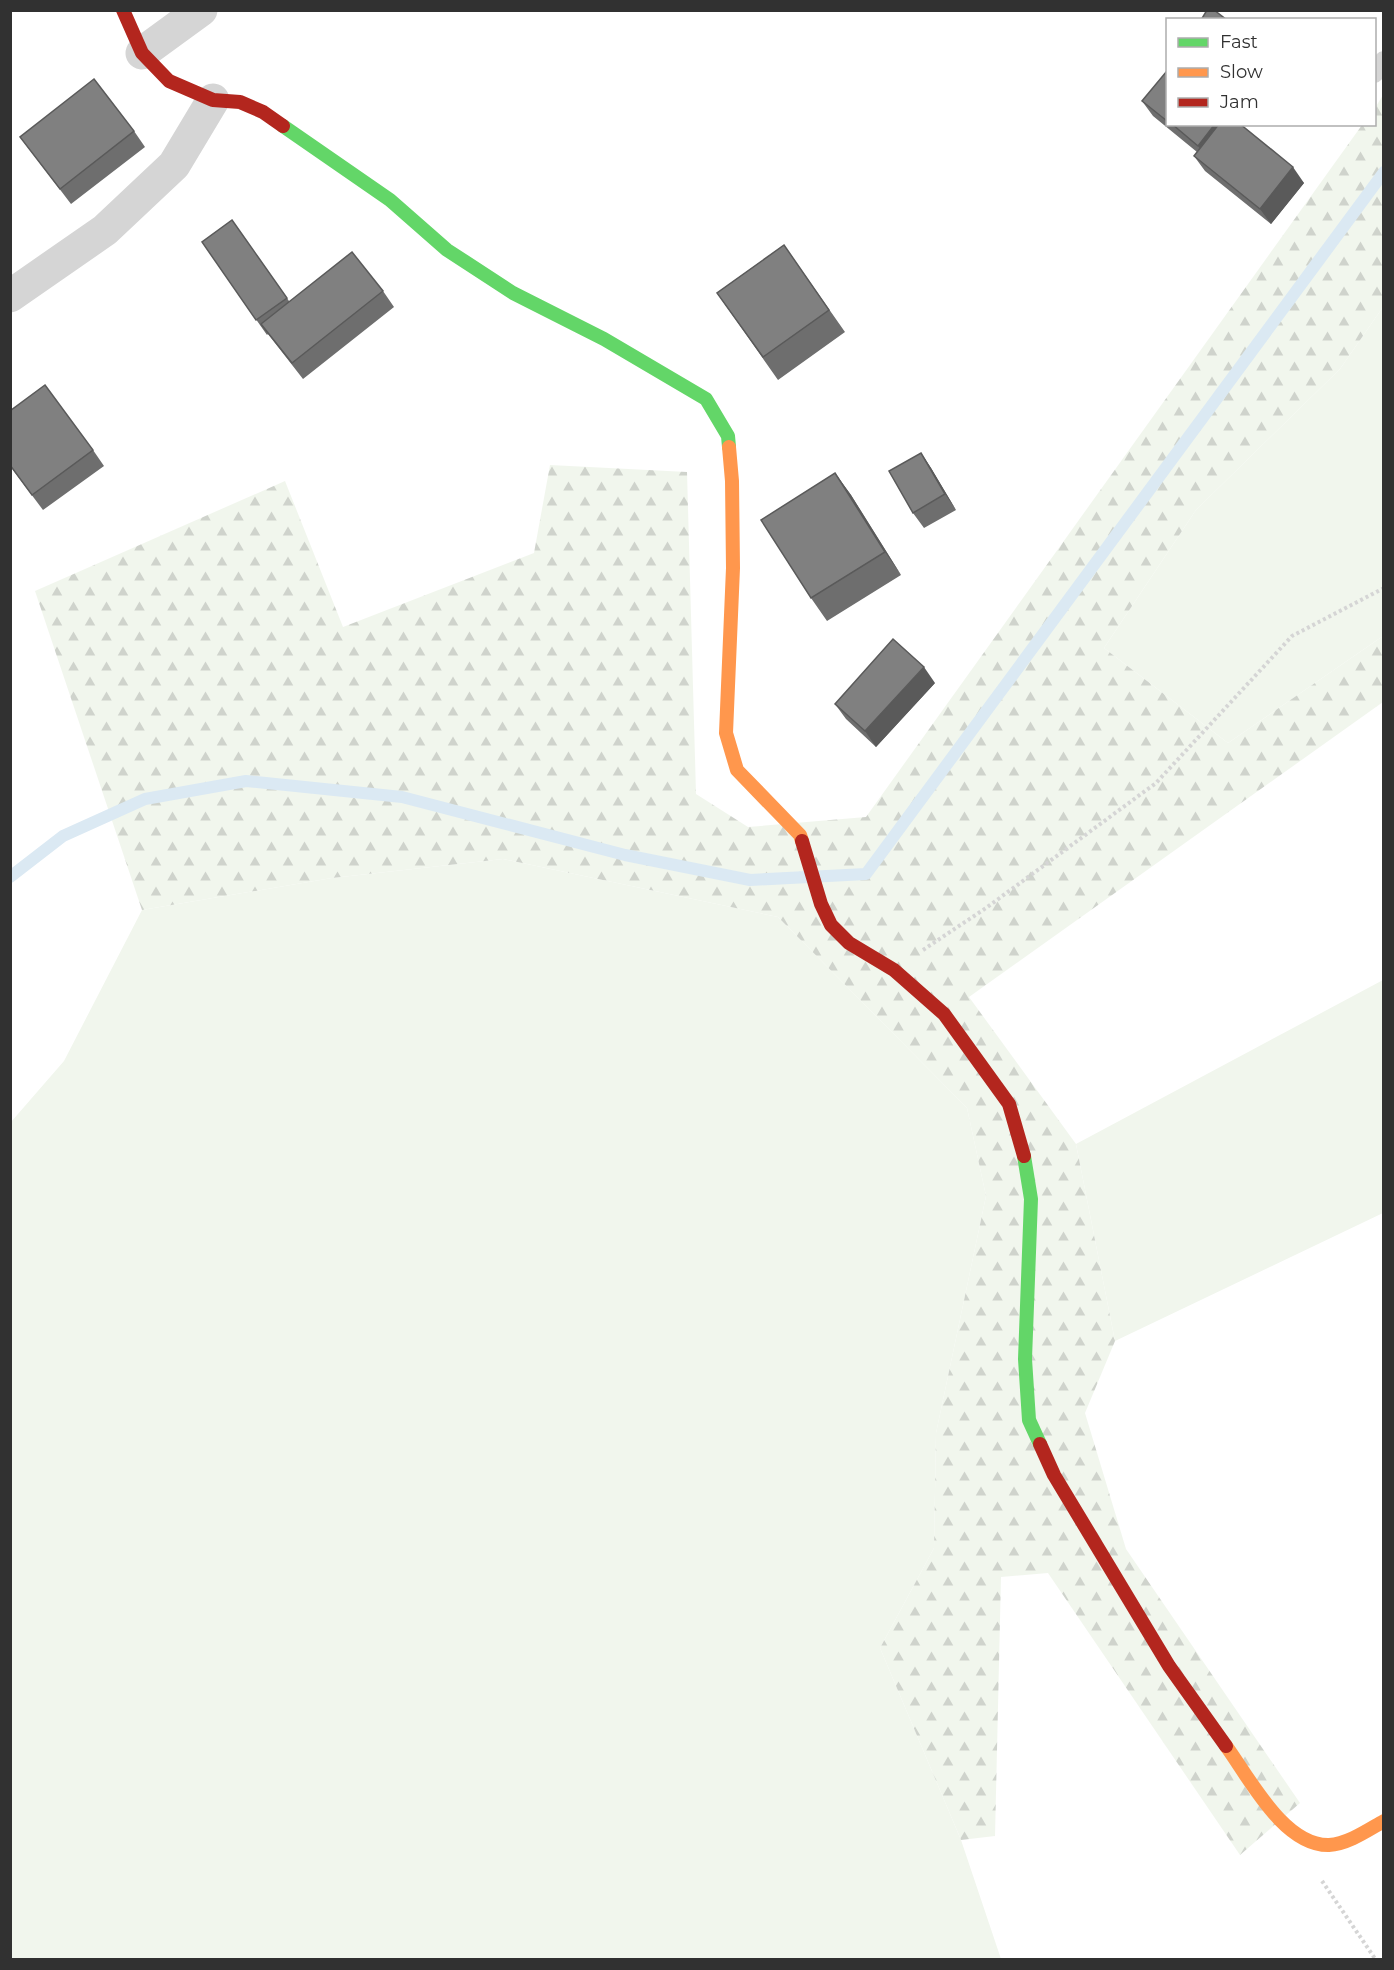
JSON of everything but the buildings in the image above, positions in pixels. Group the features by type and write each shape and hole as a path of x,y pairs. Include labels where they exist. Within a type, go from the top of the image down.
{"street":[{"path":"123,10 142,53 169,81 213,100 240,102 263,112 390,200 447,250 513,293 604,339 706,399 728,436 732,481 733,568 726,733 737,770 800,835 821,904 831,926 849,943 871,954 894,970 944,1014 1009,1104 1023,1151 1031,1199 1025,1359 1029,1420 1054,1475 1169,1666 1280,1822 1312,1843 1331,1845 1354,1838 1383,1821"},
{"path":"142,53 201,10"},
{"path":"10,296 105,230 174,165 213,100"}],"path":[{"path":"894,970 986,908 1156,783 1292,636 1383,588"},
{"path":"1321,1881 1376,1959"}],"green space":[{"path":"1383,95 1383,307 1340,369 1196,510 1104,648 1228,743 1383,636 1383,702 969,997 1076,1144 1115,1341 1085,1413 1126,1549 1300,1803 1240,1855 1048,1573 1001,1577 995,1836 961,1840 880,1648 934,1548 936,1433 986,1196 967,1108 778,917 503,859 332,878 142,910 35,591 285,481 343,627 534,553 550,465 687,472 696,794 748,827 866,817 1361,126 1376,126 1376,106"},
{"path":"1383,307 1383,636 1228,743 1104,648 1196,510 1340,369"},
{"path":"503,859 778,917 967,1108 986,1196 936,1433 934,1548 880,1648 961,1840 1001,1959 11,1960 11,1122 64,1061 142,910 332,878"},
{"path":"1383,980 1383,1213 1115,1341 1076,1144"}],"waterway":[{"path":"10,877 63,836 145,799 246,781 402,797 625,855 750,880 866,874 1384,172"}],"traffic: fast":[{"path":"283,126 390,200 447,250 513,293 604,339 706,399 728,436 729,447"},
{"path":"1024,1156 1031,1199 1025,1359 1029,1420 1040,1444"}],"traffic: slow":[{"path":"729,447 732,481 733,568 726,733 737,770 800,835 802,841"},
{"path":"1226,1746 1257,1792 1283,1823 1297,1835 1313,1842 1336,1844 1358,1836 1384,1821"}],"traffic: jam":[{"path":"123,10 142,53 169,81 213,100 240,102 263,112 283,126"},
{"path":"802,841 821,904 831,925 849,943 894,970 944,1014 1009,1104 1024,1156"},
{"path":"1040,1444 1054,1475 1169,1666 1226,1746"}]}
